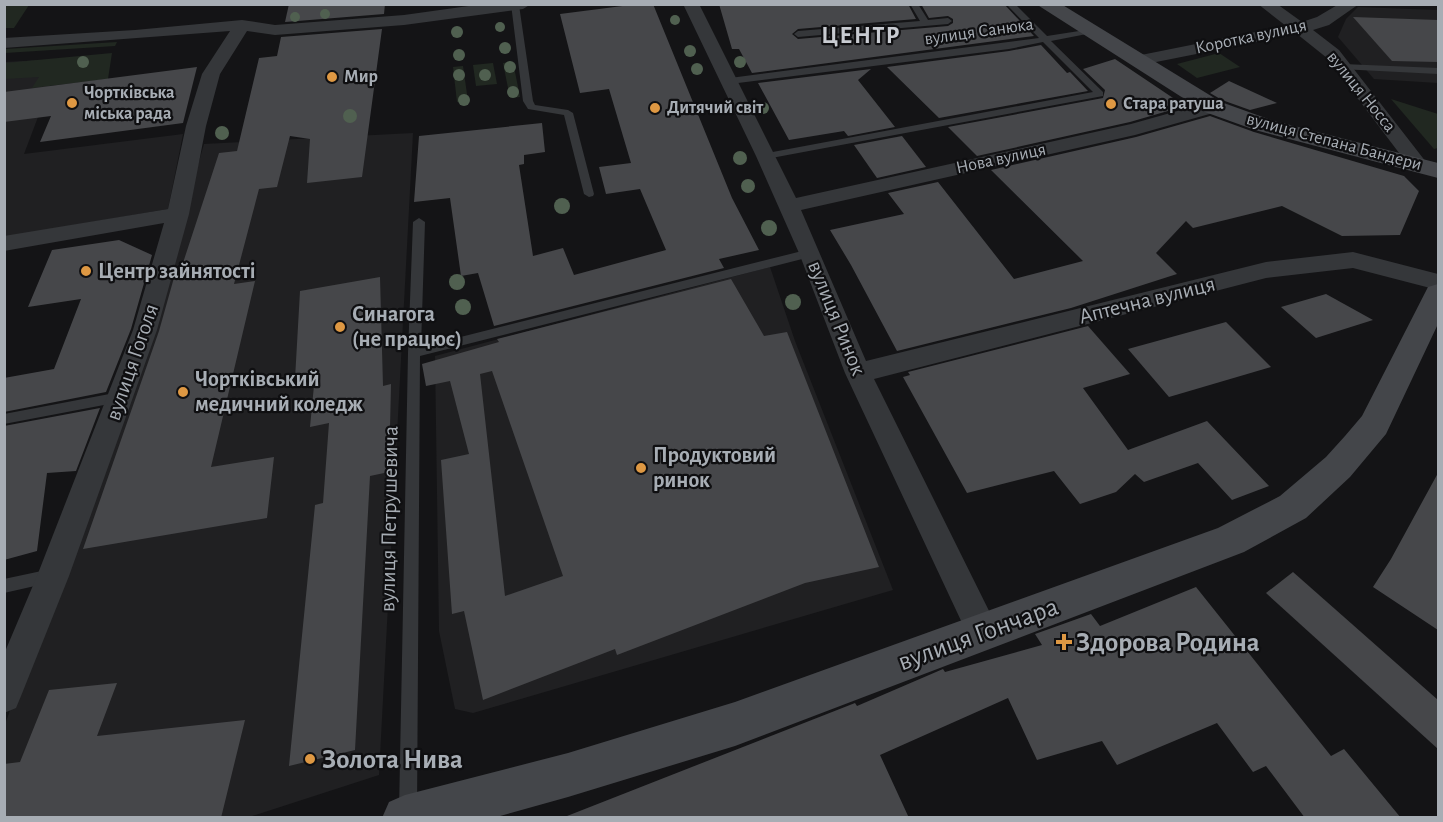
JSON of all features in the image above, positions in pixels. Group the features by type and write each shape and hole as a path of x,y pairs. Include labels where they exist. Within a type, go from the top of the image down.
{"street":[{"name":"вулиця Ринок","path":"691,4 766,156 810,253 858,373 983,631"},
{"name":"вулиця Степана Бандери","path":"1046,4 1092,21 1146,59 1167,78"},
{"name":"вулиця Носса","path":"1266,4 1333,54 1429,168"},
{"name":"Коротка вулиця","path":"1146,59 1300,28 1323,21 1351,4"},
{"path":"4,43 135,35 242,25 275,30 404,20 519,5"},
{"name":"вулиця Степана Бандери","path":"1092,21 1167,78 1213,108 1263,125 1429,168"},
{"name":"вулиця Гоголя","path":"4,696 53,576 145,330 178,214 196,126 211,74 242,25"},
{"name":"Нова вулиця","path":"788,206 1135,129 1213,108"},
{"path":"4,244 178,214"},
{"name":"Аптечна вулиця","path":"858,373 1266,270 1353,260 1438,282"},
{"name":"вулиця Гончара","path":"407,817 568,775 735,724 1231,540 1293,507 1338,467 1374,425 1438,294"}],"lane":[{"path":"914,4 924,22"},
{"path":"766,156 1100,94 1010,4"},
{"path":"519,5 528,101 531,107 568,113 589,194"},
{"path":"798,34 948,21"},
{"name":"вулиця Санюка","path":"730,81 1045,40 1092,21"},
{"path":"1343,67 1438,71"},
{"name":"вулиця Петрушевича","path":"407,817 414,353 419,222"},
{"path":"414,353 810,253"},
{"path":"4,419 120,397"},
{"path":"4,586 53,576"}],"shaded area":[{"path":"4,5 29,5 14,28 5,28"},
{"path":"1358,7 1438,10 1438,83 1374,79 1338,37 1346,19"},
{"path":"117,42 115,46 5,53 5,49"},
{"path":"112,53 108,79 32,88 39,77 5,79 5,63"},
{"path":"1219,53 1240,67 1197,78 1177,64"},
{"path":"60,59 24,154 183,134 168,209 5,237 5,62"},
{"path":"513,62 520,97 510,98 503,63"},
{"path":"493,63 497,84 476,86 473,65"},
{"path":"463,66 468,101 457,102 453,67"},
{"path":"1391,99 1438,114 1438,148 1434,149"},
{"path":"413,133 379,775 249,817 5,818 5,724 148,340 204,144"},
{"name":"Продуктовий ринок","path":"770,267 795,341 893,590 473,713 455,709 439,631 435,356"}],"building":[{"path":"289,4 385,4 384,14 285,22"},
{"path":"653,4 732,198 759,250 719,259 724,268 494,326 478,273 461,276 450,198 414,202 419,136 542,123 545,152 524,155 524,164 519,165 533,256 563,248 574,275 666,250 640,189 606,194 599,167 631,163 609,89 580,93 560,14"},
{"path":"719,4 908,4 916,19 798,29 792,34 798,39 948,26 953,23 953,19 948,16 929,18 921,4 1004,4 1034,36 752,73 739,49 732,49"},
{"path":"1353,17 1438,20 1438,62 1392,61"},
{"path":"382,29 362,177 307,183 310,139 290,136 277,187 259,189 234,284 255,281 211,467 274,457 267,518 83,549 159,331 177,267 181,269 219,153 237,151 259,58 277,56 281,37"},
{"path":"1041,45 1067,73 1070,72 1088,91 939,118 887,67 1009,51"},
{"name":"Стара ратуша","path":"1115,59 1185,106 1130,122 977,156 948,127 1103,98 1105,90 1083,69"},
{"name":"Чортківська міська рада","path":"197,67 183,123 40,142 51,116 4,122 4,92"},
{"path":"871,69 858,80 895,127 848,136 844,131 789,140 758,83"},
{"path":"1229,81 1277,103 1250,110 1210,93"},
{"path":"1210,116 1254,132 1404,176 1419,191 1400,235 1342,236 1282,206 1193,228 1186,221 1156,253 1177,274 1071,308 897,351 830,230 904,214 888,193 938,182 1014,279 1083,261 991,170 1136,137"},
{"path":"902,136 926,167 877,178 854,145"},
{"path":"119,240 152,255 131,329 106,392 4,412 4,378 54,369 81,299 28,307 52,250"},
{"path":"380,277 383,386 391,384 389,472 370,476 355,750 289,766 315,505 323,503 329,423 310,427 315,375 295,379 300,291"},
{"name":"Продуктовий ринок","path":"731,279 764,336 787,332 879,567 805,583 617,655 615,649 483,700 464,611 452,614 441,460 469,454 450,381 426,386 422,364 499,342 497,339","holes":["492,371 563,576 505,596 480,374"]},
{"path":"1326,294 1373,320 1316,338 1281,307"},
{"path":"1226,322 1271,367 1169,397 1128,349"},
{"path":"1088,326 1130,374 1083,388 1128,450 1207,421 1269,486 1232,500 1198,463 1144,482 1135,474 1116,492 1080,504 1054,471 967,493 903,377 910,375 908,372"},
{"path":"100,408 76,471 47,473 37,551 4,560 4,426"},
{"path":"1438,473 1438,630 1373,587"},
{"path":"1293,572 1438,700 1438,749 1266,593"},
{"path":"1196,587 1331,756 1344,749 1401,818 1305,818 1266,766 1253,772 1217,723 1117,765 1102,741 1037,760 1008,698 880,755 909,818 568,818 567,816 855,703 857,706 943,669 945,672 1042,645 1035,634 1091,614 1100,626"},
{"path":"117,683 97,736 245,720 221,818 4,818 4,764 20,762 49,690"}],"place":[{"name":"Мир","path":"332,77"},
{"name":"Чортківська міська рада","path":"72,103"},
{"name":"Стара ратуша","path":"1111,104"},
{"name":"Дитячий світ","path":"655,108"},
{"name":"Центр зайнятості","path":"86,271"},
{"name":"Синагога (не працює)","path":"340,327"},
{"name":"Чортківський медичний коледж","path":"183,392"},
{"name":"Продуктовий ринок","path":"641,468"},
{"name":"Здорова Родина","path":"1064,642"},
{"name":"Золота Нива","path":"310,759"}],"district":[{"name":"ЦЕНТР","path":"861,36"}]}
